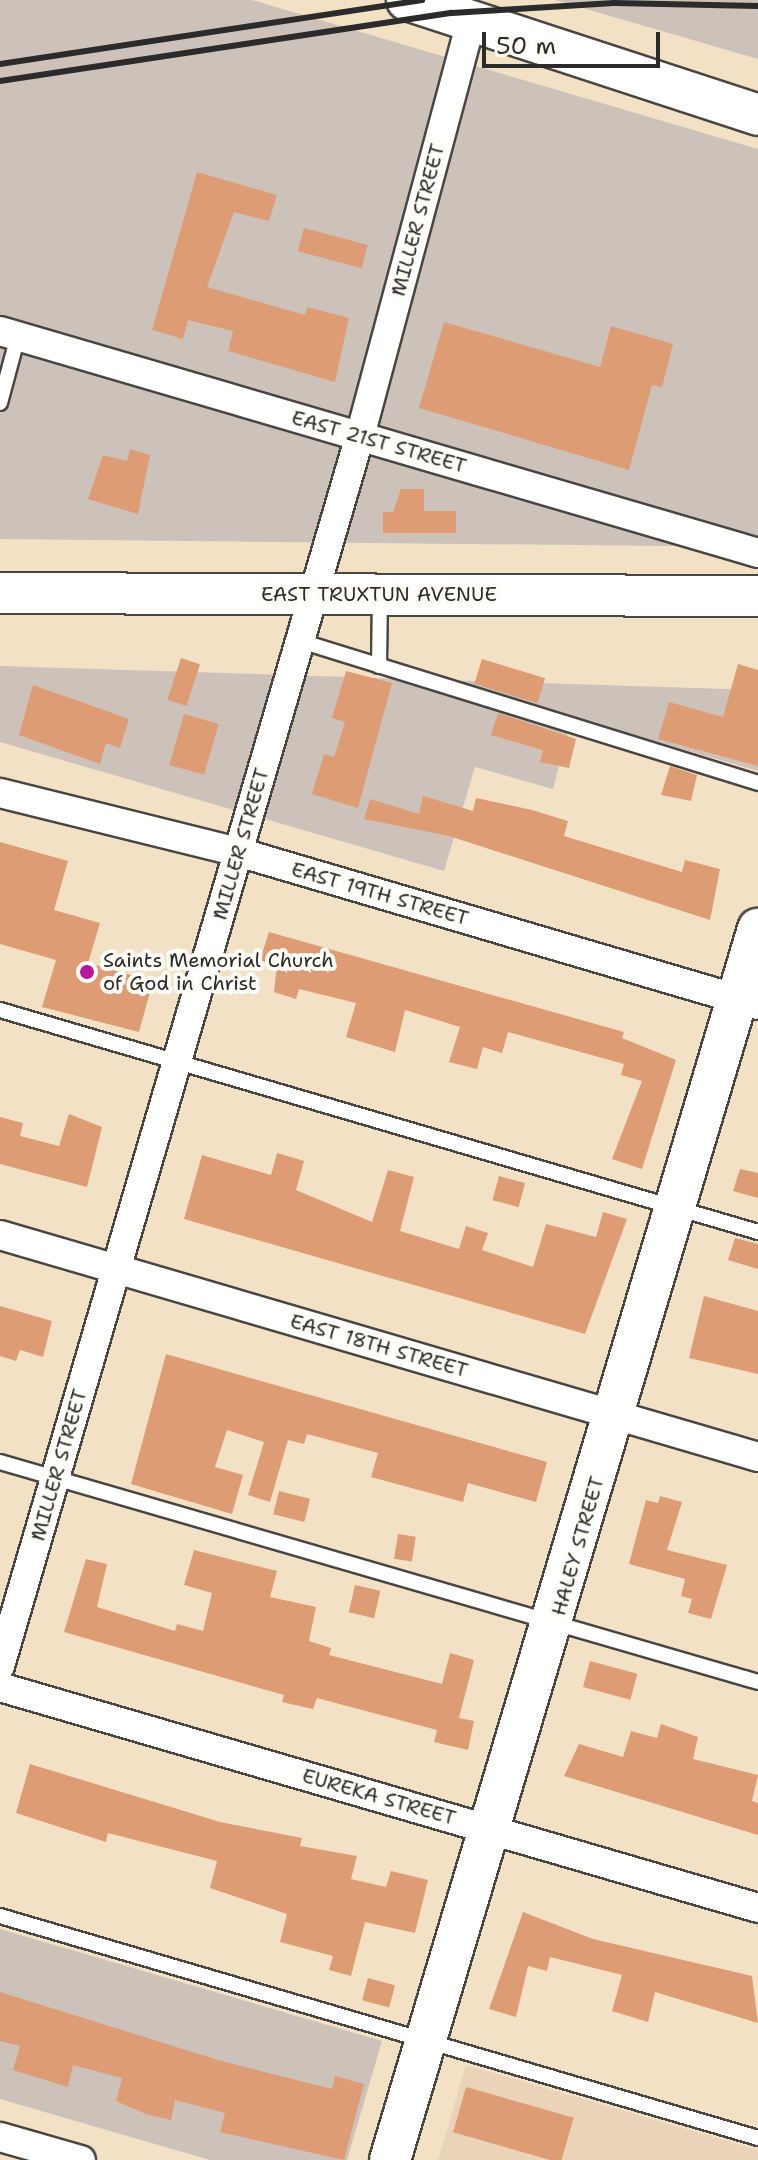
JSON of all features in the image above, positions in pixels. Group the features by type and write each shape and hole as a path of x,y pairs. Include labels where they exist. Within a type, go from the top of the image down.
{"street":[{"path":"407,0 472,18 758,115"},
{"name":"MILLER STREET","path":"0,1666 360,436 472,18"},
{"name":"EAST 21ST STREET","path":"9,334 758,553"},
{"name":"EAST TRUXTUN AVENUE","path":"0,593 758,596"},
{"name":"EAST 19TH STREET","path":"0,793 238,852 748,1002"},
{"name":"HALEY STREET","path":"390,2160 494,1831 677,1208 748,1002 758,929"},
{"name":"EAST 18TH STREET","path":"0,1235 758,1457"},
{"name":"EUREKA STREET","path":"0,1687 758,1908"},
{"path":"0,2137 81,2160"}],"lane":[{"path":"0,403 9,334"},
{"path":"379,666 380,594"},
{"path":"300,641 758,783"},
{"path":"0,1010 758,1232"},
{"path":"0,1462 758,1682"},
{"path":"0,1916 758,2138"}],"shaded area":[{"path":"0,0 252,0 758,149 758,547 0,539"},
{"path":"555,0 758,0 758,59"},
{"path":"0,666 758,690 758,771 572,717 553,789 475,767 444,871 0,742"},
{"path":"0,1929 382,2041 347,2160 210,2160 0,2099"},
{"path":"466,2065 758,2150 758,2160 438,2160"}],"building":[{"path":"197,172 277,195 269,221 234,212 207,287 305,315 307,307 349,318 335,382 228,351 233,331 188,320 183,339 152,330"},
{"path":"304,228 368,245 362,268 298,251"},
{"path":"444,322 600,367 611,326 673,344 662,387 652,385 629,470 419,408"},
{"path":"130,449 150,455 138,514 88,499 103,455 127,461"},
{"path":"401,489 424,489 424,511 456,511 456,533 383,533 383,512 393,512"},
{"path":"181,658 200,664 186,706 167,700"},
{"path":"482,659 545,678 538,703 474,684"},
{"path":"738,664 758,670 758,766 658,739 669,702 723,717"},
{"path":"346,671 392,683 358,808 312,794 324,754 334,757 345,722 332,718"},
{"path":"33,685 129,719 120,748 106,743 100,764 19,735"},
{"path":"498,713 576,739 569,768 540,762 543,750 491,735"},
{"path":"184,714 219,724 204,775 169,765"},
{"path":"670,766 697,775 691,801 661,795"},
{"path":"423,796 473,811 476,798 532,810 568,821 564,836 682,872 685,860 720,869 710,920 449,836 364,819 370,799 419,814"},
{"path":"0,842 68,861 54,910 100,923 88,963 153,981 139,1032 42,1007 56,960 0,944"},
{"path":"269,932 624,1032 622,1038 676,1060 642,1169 612,1159 642,1081 621,1075 624,1064 508,1032 502,1053 483,1047 477,1069 449,1062 460,1027 405,1010 395,1052 346,1037 356,1003 299,989 296,999 274,992 277,965 260,960"},
{"path":"69,1114 102,1127 87,1187 0,1164 0,1117 23,1123 20,1136 59,1146"},
{"path":"277,1153 304,1161 296,1190 372,1222 388,1170 414,1177 400,1231 459,1249 466,1226 488,1233 482,1250 533,1267 546,1224 596,1237 603,1212 627,1219 585,1334 184,1219 202,1155 271,1175"},
{"path":"740,1169 758,1173 758,1198 733,1191"},
{"path":"499,1176 525,1183 519,1207 493,1200"},
{"path":"735,1238 758,1244 758,1269 728,1260"},
{"path":"704,1296 758,1311 758,1374 689,1358"},
{"path":"0,1306 52,1321 43,1357 20,1350 16,1361 0,1356"},
{"path":"166,1354 547,1462 536,1502 468,1483 463,1502 371,1477 378,1453 307,1434 304,1444 288,1440 270,1502 248,1495 264,1442 227,1430 215,1467 243,1475 232,1514 131,1484"},
{"path":"279,1491 310,1499 304,1522 273,1514"},
{"path":"660,1496 682,1502 667,1550 727,1565 711,1619 688,1613 692,1599 681,1596 685,1579 629,1564 646,1500 658,1503"},
{"path":"398,1534 416,1537 412,1562 394,1559"},
{"path":"194,1550 277,1571 270,1597 316,1607 309,1641 331,1648 329,1655 442,1684 450,1653 474,1660 459,1718 474,1721 468,1750 434,1742 437,1730 317,1698 313,1709 282,1702 284,1695 64,1632 86,1559 107,1564 97,1607 175,1631 177,1624 203,1631 212,1593 184,1585"},
{"path":"355,1585 380,1591 374,1618 349,1612"},
{"path":"590,1661 637,1674 630,1700 583,1687"},
{"path":"661,1724 698,1737 693,1759 758,1775 752,1801 758,1803 758,1835 564,1776 579,1744 623,1757 631,1731 657,1738"},
{"path":"30,1764 220,1822 302,1838 300,1846 357,1856 351,1879 386,1887 391,1871 428,1880 415,1933 365,1922 351,1976 329,1970 333,1956 280,1942 287,1914 210,1888 217,1861 108,1833 106,1842 16,1813"},
{"path":"523,1912 593,1939 752,1976 758,2023 655,1992 648,2022 612,2011 622,1975 550,1957 547,1971 528,1966 516,2017 489,2009"},
{"path":"368,1978 395,1985 389,2007 362,2000"},
{"path":"0,1992 218,2060 332,2089 335,2076 364,2084 344,2160 220,2132 225,2113 175,2100 171,2120 146,2114 116,2101 122,2078 73,2065 68,2087 13,2070 20,2046 0,2041"},
{"path":"466,2087 574,2118 562,2160 550,2160 453,2132"}],"railway":[{"path":"0,64 422,0"},
{"path":"0,81 452,13 614,3 758,6"}],"place":[{"name":"Saints Memorial Church of God in Christ","path":"87,972"}]}
